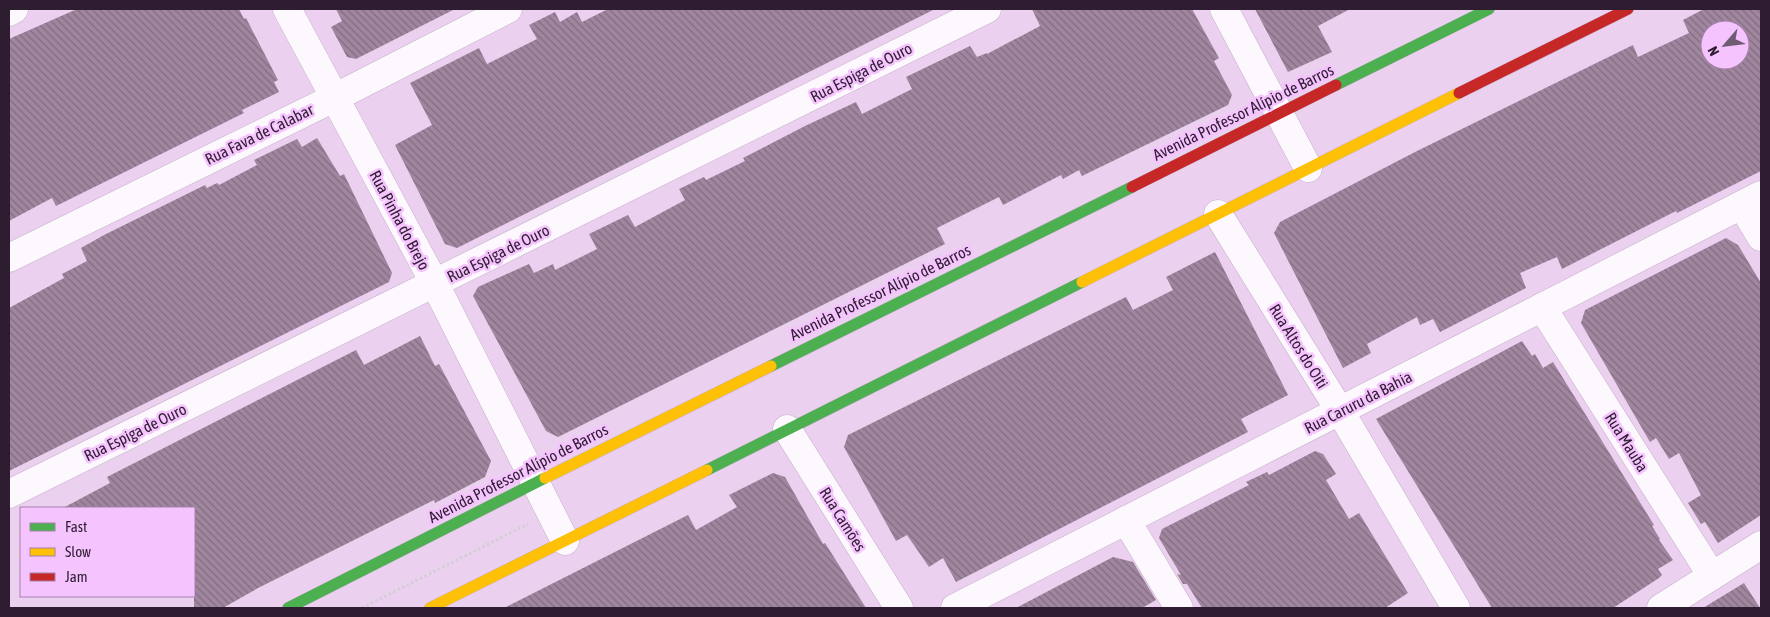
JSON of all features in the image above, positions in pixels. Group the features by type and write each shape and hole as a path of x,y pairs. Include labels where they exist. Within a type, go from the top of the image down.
{"street":[{"path":"9,12 14,9"},
{"name":"Rua Pinha do Brejo","path":"287,9 435,284 537,482 565,541"},
{"name":"Rua Fava de Calabar","path":"9,258 334,98 508,9"},
{"name":"Rua Espiga de Ouro","path":"9,494 987,9"},
{"path":"1224,9 1308,168"},
{"name":"Avenida Professor Alípio de Barros","path":"288,608 537,482 1489,9"},
{"path":"430,608 1628,9"},
{"path":"1752,200 1761,237"},
{"name":"Rua Caruru da Bahia","path":"954,608 1752,200"},
{"name":"Rua Altos do Oiti","path":"1218,214 1340,411 1456,608"},
{"name":"Rua Mauba","path":"1542,307 1712,576"},
{"name":"Rua Camões","path":"787,429 899,608"},
{"path":"1126,520 1179,608"},
{"path":"1661,608 1761,545"}],"building":[{"path":"77,9 239,9 244,19 246,18 278,80 274,82 279,92 242,110 244,113 56,206 52,198 9,221 9,39"},
{"path":"336,9 455,9 356,59 347,57 331,27 342,21"},
{"path":"608,9 935,9 457,248 445,244 395,145 432,125 410,83 479,48 487,64 537,39 529,25 555,12 560,22 577,12 582,22"},
{"path":"1032,9 1192,9 1219,58 1214,61 1232,95 1228,105 1082,176 1079,170 1063,179 1061,175 1003,205 999,197 937,228 945,244 558,437 546,431 473,296 478,287 529,264 534,273 553,264 555,270 597,249 589,234 628,215 635,227 685,200 679,189 704,177 706,180 745,161 743,158 805,126 856,102 862,114 912,89 906,77 970,46 977,57 987,54 1040,26"},
{"path":"1255,9 1350,9 1318,26 1332,52 1288,72"},
{"path":"1704,9 1761,9 1761,171 1677,213 1676,211 1562,269 1557,257 1520,273 1526,288 1440,332 1433,319 1420,325 1417,317 1367,344 1371,353 1343,368 1274,233 1280,222 1417,151 1633,45 1638,57 1689,33 1683,20"},
{"path":"317,138 340,176 344,174 392,273 389,282 9,471 9,308 64,278 62,274 87,261 81,248 104,235 205,185 207,188 217,183 219,185 257,165 254,160 297,139 302,147"},
{"path":"1726,238 1738,245 1761,283 1761,515 1718,543 1705,522 1701,524 1688,503 1701,495 1679,453 1669,459 1656,438 1650,442 1581,323 1585,310"},
{"path":"1215,252 1288,395 1241,419 1248,432 956,582 943,558 929,567 907,535 896,541 844,447 848,435 1126,297 1133,310 1173,290 1166,277"},
{"path":"420,336 435,366 439,364 491,461 485,477 435,503 434,500 258,588 223,608 194,608 195,507 65,507 110,483 107,477 356,350 364,365"},
{"path":"1522,341 1532,356 1535,354 1543,368 1553,362 1654,525 1652,526 1659,540 1673,560 1658,569 1662,575 1659,578 1613,608 1492,608 1376,419"},
{"path":"1315,451 1323,454 1336,474 1326,480 1349,519 1359,513 1408,593 1385,608 1202,608 1187,584 1183,584 1177,574 1181,575 1159,538 1162,529 1249,485 1246,482 1267,472 1269,475"},
{"path":"773,473 785,477 823,544 825,543 866,608 504,608 688,515 696,530 737,507 729,495"},
{"path":"1113,557 1133,562 1156,600 1142,608 1016,608"},
{"path":"1744,583 1760,608 1703,608"}],"traffic: fast":[{"path":"1336,85 1489,9"},
{"path":"771,366 1132,187"},
{"path":"707,470 1082,282"},
{"path":"288,608 545,478"}],"traffic: slow":[{"path":"1082,282 1459,93"},
{"path":"545,478 771,366"},
{"path":"430,608 707,470"}],"traffic: jam":[{"path":"1459,93 1628,9"},
{"path":"1132,187 1336,85"}]}
